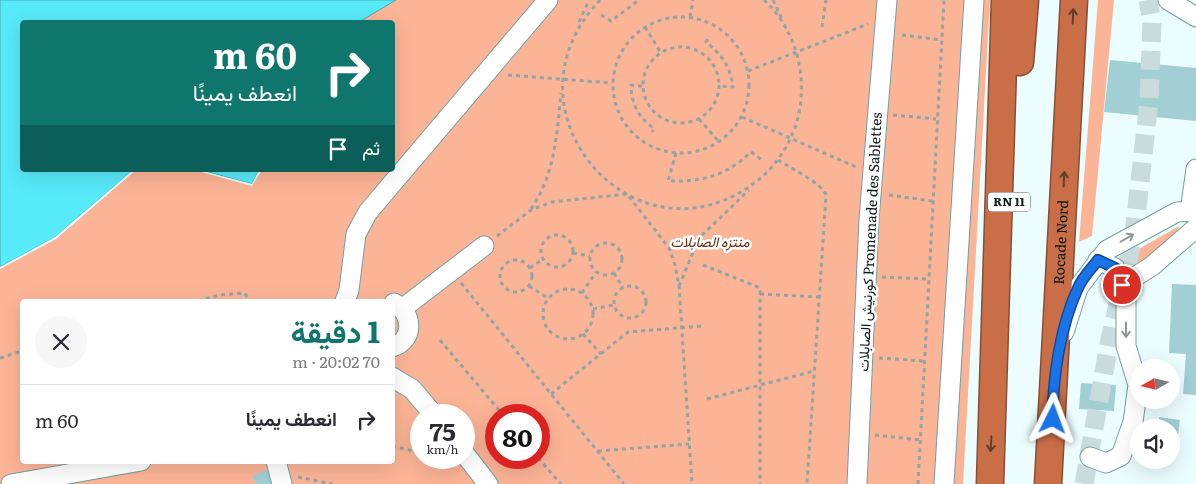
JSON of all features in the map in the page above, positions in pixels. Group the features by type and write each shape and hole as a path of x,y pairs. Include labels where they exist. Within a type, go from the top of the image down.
{"highway":[{"path":"993,404 1005,0"},
{"name":"RN 11","path":"990,484 993,404 1024,0"},
{"name":"Rocade Nord","path":"1048,484 1074,0"},
{"path":"1053,402 1053,484"}],"street":[{"path":"347,299 356,234 368,212 548,0"},
{"name":"كورنيش الصابلات Promenade des Sablettes","path":"858,484 866,276 878,113 876,28 887,0"},
{"path":"944,484 974,0"},
{"path":"1168,0 1196,17"},
{"path":"1122,285 1152,266 1194,217 1196,168"},
{"path":"1053,402 1064,328 1078,288 1098,260 1106,250 1177,212 1194,217"},
{"path":"395,345 404,340 408,333 408,316 398,306 452,271 484,246"},
{"path":"1090,457 1106,463 1121,456 1133,422 1138,385 1126,346 1126,298 1122,285 1115,268 1098,260"},
{"path":"395,379 412,389 425,404"},
{"path":"11,484 124,464"},
{"path":"475,467 488,484"}],"path":[{"path":"531,210 548,177 556,140 566,57 589,0"},
{"path":"574,34 587,13 600,0"},
{"path":"601,15 611,21 639,0"},
{"path":"690,18 693,0"},
{"path":"764,0 785,26"},
{"path":"679,286 699,238 778,160 791,139 799,116 802,93 801,70 796,52 773,0"},
{"path":"822,27 826,0"},
{"path":"918,484 936,119 944,0"},
{"path":"669,17 690,18 715,25 733,40 745,60 748,71 749,83 746,105 742,117 719,142 702,151 676,153 659,150 640,140 625,125 615,105 612,83 617,60 629,40 645,27 669,17"},
{"path":"645,27 662,52"},
{"path":"748,71 796,52 876,28 942,40"},
{"path":"708,39 706,42 720,54 731,76 733,87 719,86"},
{"path":"682,47 695,50 707,57 715,67 719,86 714,106 699,119 681,124 669,122 659,117 644,98 642,86 649,63 662,52 682,47"},
{"path":"486,73 612,83"},
{"path":"562,79 563,105 569,129 580,151 595,170 613,186 627,194 657,205 680,208 703,206 746,189 764,175"},
{"path":"642,86 631,85 631,90 638,113 645,123 654,128 652,132"},
{"path":"878,113 936,119"},
{"path":"742,117 853,166"},
{"path":"699,119 719,142"},
{"path":"676,153 668,181 688,182 715,177 734,167 751,152 762,160"},
{"path":"778,160 825,191 807,484"},
{"path":"871,192 932,201"},
{"path":"484,246 531,210 568,198 627,194"},
{"path":"627,194 669,248 679,286 692,484"},
{"path":"555,235 569,240 573,253 570,260 562,266 551,266 543,259 541,254 546,239 555,235"},
{"path":"599,244 614,245 622,258 619,268 614,273 605,275 596,272 592,267 590,256 599,244"},
{"path":"573,253 590,256"},
{"path":"530,268 543,259"},
{"path":"514,260 524,262 530,268 532,276 529,286 521,292 510,291 502,284 500,274 505,265 514,260"},
{"path":"703,265 760,288 760,484"},
{"path":"452,271 624,484"},
{"path":"582,293 596,272"},
{"path":"614,273 623,288"},
{"path":"866,276 928,279"},
{"path":"529,286 548,298"},
{"path":"634,286 642,292 646,301 643,312 635,318 624,317 616,310 614,305 616,295 623,288 634,286"},
{"path":"569,288 582,293 590,302 592,309 590,326 583,334 571,339 563,339 549,331 542,316 543,308 548,298 560,289 569,288"},
{"path":"207,299 235,293 244,293 249,299"},
{"path":"760,294 819,297"},
{"path":"592,309 614,305"},
{"path":"551,394 628,332 702,326"},
{"path":"583,334 601,354"},
{"path":"440,340 494,404"},
{"path":"0,358 20,352"},
{"path":"863,358 924,361"},
{"path":"707,399 814,371"},
{"path":"860,433 920,440"},
{"path":"598,452 689,444"},
{"path":"395,447 410,450"},
{"path":"548,469 561,484"},
{"path":"279,473 332,484"}],"green space":[{"name":"منتزه الصابلات","path":"396,0 990,0 963,484 0,484 0,267 55,237 131,172 208,172 252,184 258,172 395,172 395,20 362,20"},
{"path":"1098,0 1114,0 1092,236 1079,242"},
{"path":"1179,226 1177,234 1144,263 1136,263 1134,255 1137,250"}],"water":[{"path":"0,0 396,0 362,20 20,20 20,172 131,172 55,237 0,267"},
{"path":"208,172 258,172 252,184"}],"pier":[{"path":"131,172 134,172 56,239 0,269 0,267 55,237"},
{"path":"201,172 252,184 258,172 261,172 252,186"}],"building":[{"path":"1110,60 1196,68 1196,121 1104,112"},
{"path":"1172,284 1196,285 1196,395 1183,394 1186,354 1169,353"},
{"path":"1081,383 1116,385 1114,411 1079,409"},
{"path":"269,469 276,484 256,484 252,476"}],"tunnel":[{"path":"1084,484 1109,344 1134,234 1149,102 1152,21 1148,0"}],"route":[{"path":"1053,419 1053,402 1064,328 1078,288 1098,260 1107,262 1115,268 1122,285"}]}
